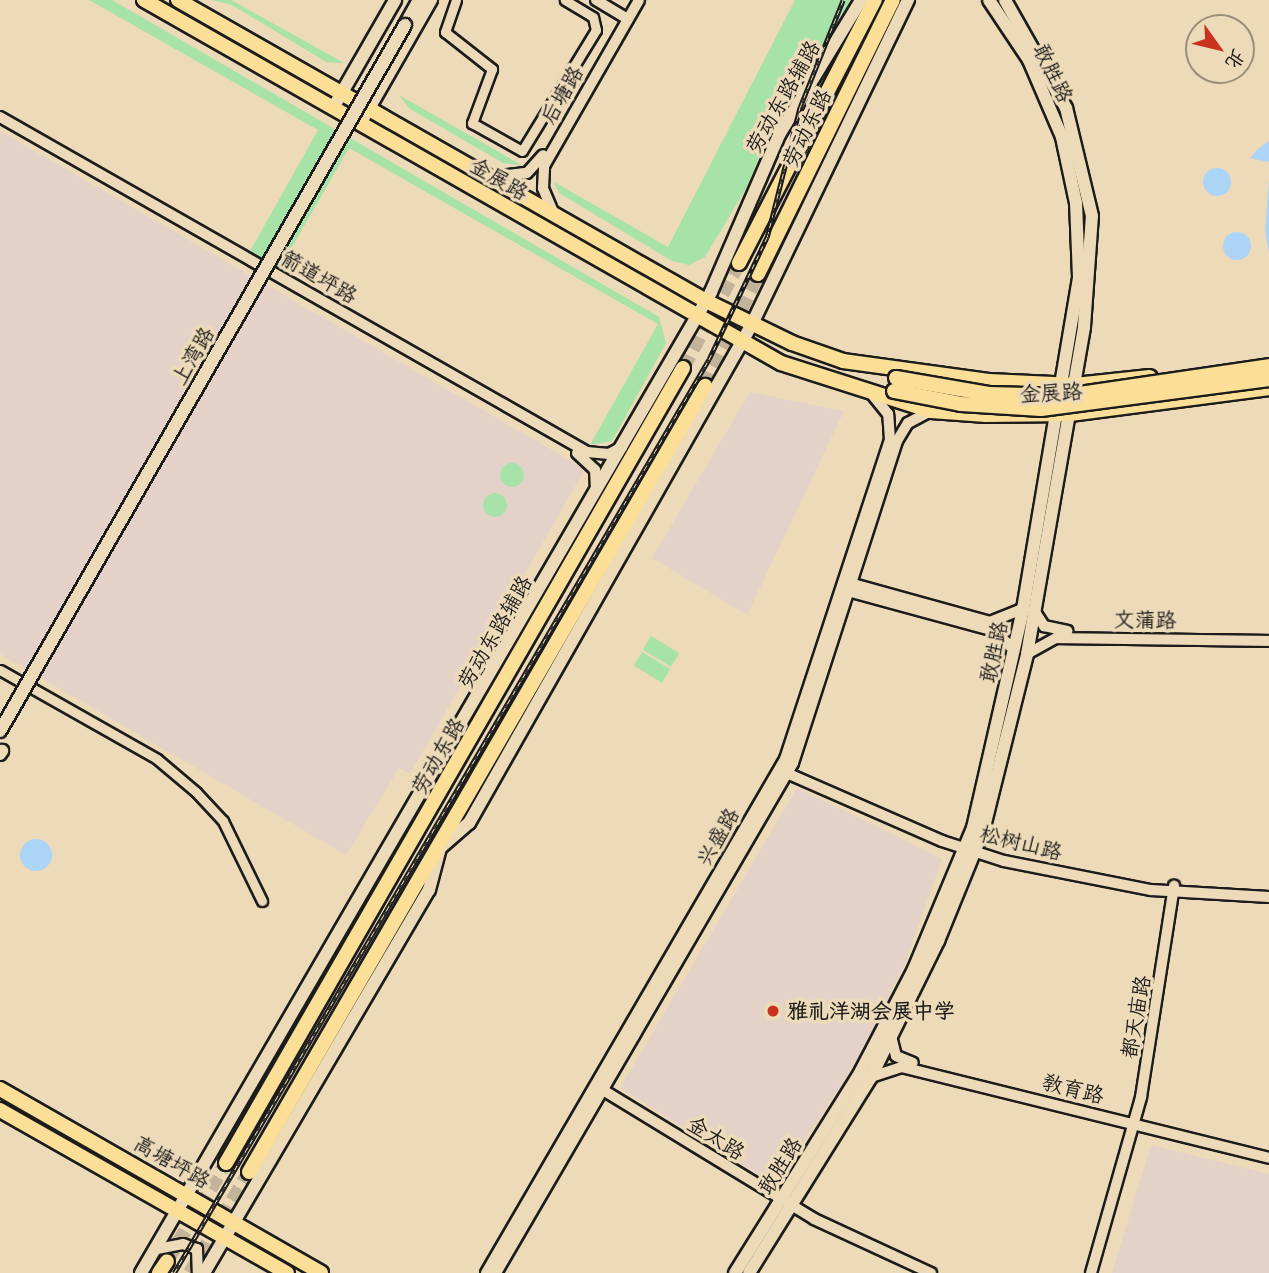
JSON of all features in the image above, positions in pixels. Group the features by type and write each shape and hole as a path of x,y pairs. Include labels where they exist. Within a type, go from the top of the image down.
{"main road":[{"name":"金展路","path":"144,0 740,345 869,391 931,411 1063,414 1269,388"},
{"path":"332,108 395,0"},
{"name":"上湾路","path":"0,731 401,23 409,0"},
{"name":"上湾路","path":"0,714 401,23 419,0"},
{"path":"360,124 431,0"},
{"name":"劳动东路辅路","path":"141,1273 191,1197 706,301 779,135 861,0"},
{"name":"劳动东路","path":"739,264 876,0"},
{"name":"劳动东路","path":"758,274 893,0"},
{"path":"204,1273 429,890 440,848 475,812 752,324 908,0"},
{"name":"敢胜路","path":"989,0 1029,60 1056,124 1076,204 1079,277 1068,384"},
{"name":"敢胜路","path":"735,1273 785,1205 871,1077 892,1040 1004,763 1027,654 1029,610 1068,384 1092,216 1066,107 1005,0"},
{"name":"金展路","path":"180,1 706,301 752,324 895,384"},
{"name":"金展路","path":"843,361 989,381 1068,384 1269,359"},
{"path":"895,384 989,394 1066,396 1269,366"},
{"name":"劳动东路","path":"226,1163 683,368"},
{"name":"金展路","path":"839,379 895,384"},
{"path":"895,384 973,406 1041,409 1269,379"},
{"path":"249,1172 440,848 705,386"},
{"name":"敢胜路","path":"749,1273 914,969 970,848 1014,650 1029,610"},
{"path":"384,863 433,807"},
{"name":"高塘坪路","path":"0,1089 321,1273"},
{"name":"高塘坪路","path":"0,1110 287,1273"}],"street":[{"path":"456,0 445,32 492,69 472,123 522,151 596,30 593,17 565,0"},
{"path":"596,0 628,11"},
{"path":"610,0 628,11"},
{"name":"后塘路","path":"490,176 515,177 537,164 628,11 639,0"},
{"name":"后塘路","path":"553,212 542,188 544,166 628,11"},
{"name":"箭道坪路","path":"0,117 587,452 609,454 622,447"},
{"name":"箭道坪路","path":"0,124 584,457 595,470 596,492"},
{"name":"兴盛路","path":"847,587 891,431 883,405 869,391"},
{"name":"兴盛路","path":"486,1273 597,1091 785,769 897,441 908,423 931,411"},
{"path":"847,587 990,622 1029,610"},
{"path":"847,587 995,631 1014,650"},
{"name":"文蒲路","path":"1029,610 1044,626 1058,631 1269,635"},
{"name":"文蒲路","path":"1027,654 1056,638 1269,641"},
{"path":"0,670 157,760 196,792 223,821 262,901"},
{"name":"松树山路","path":"785,769 970,848 1177,889 1269,897"},
{"name":"松树山路","path":"1177,889 1269,891"},
{"name":"都天庙路","path":"1097,1273 1139,1122 1177,889"},
{"name":"教育路","path":"892,1040 896,1056 908,1062 1269,1158"},
{"name":"教育路","path":"871,1077 902,1067 1269,1152"},
{"name":"兴盛路","path":"496,1273 597,1091"},
{"name":"金太路","path":"597,1091 785,1205 915,1273"},
{"name":"都天庙路","path":"1091,1273 1139,1122"},
{"name":"金太路","path":"785,1205 931,1273"},
{"path":"157,1249 183,1244 197,1249 198,1273"}],"shaded area":[{"path":"0,131 585,469 410,774 399,768 346,855 0,654"},
{"path":"750,392 844,411 747,615 652,558"},
{"name":"雅礼洋湖会展中学","path":"797,788 942,859 906,961 856,1062 775,1185 620,1088"},
{"path":"1151,1145 1269,1174 1269,1273 1112,1273"}],"green space":[{"path":"89,0 112,0 659,317 666,343 612,441 590,445 658,324 349,148 280,268 250,251 318,130"},
{"path":"211,0 231,0 344,63 326,62 232,5"},
{"path":"795,0 851,0 826,41 789,82 747,187 705,257 689,265 672,261 559,193 554,182 668,247"},
{"path":"399,95 523,166 503,163 410,109"},
{"path":"512,463 521,466 524,475 521,484 512,487 503,484 500,475 503,466"},
{"path":"495,493 504,496 507,505 504,514 495,517 486,514 483,505 486,496"},
{"path":"651,636 679,653 671,667 643,650"},
{"path":"642,652 670,669 662,683 634,666"}],"water":[{"path":"1269,141 1269,162 1250,158 1259,148"},
{"path":"1217,168 1227,172 1231,182 1227,192 1217,196 1207,192 1203,182 1207,172"},
{"path":"1269,181 1269,253 1265,231"},
{"path":"1237,232 1247,236 1251,246 1247,256 1237,260 1227,256 1223,246 1227,236"},
{"path":"36,839 47,844 52,855 47,866 36,871 25,866 20,855 25,844"}],"tunnel":[{"path":"683,368 739,263"},
{"path":"705,386 758,274"},
{"path":"167,1261 226,1163"},
{"path":"190,1273 249,1172"}],"railway":[{"path":"174,1273 709,359 767,237 800,107 843,0"}],"place":[{"name":"雅礼洋湖会展中学","path":"773,1011"}]}
